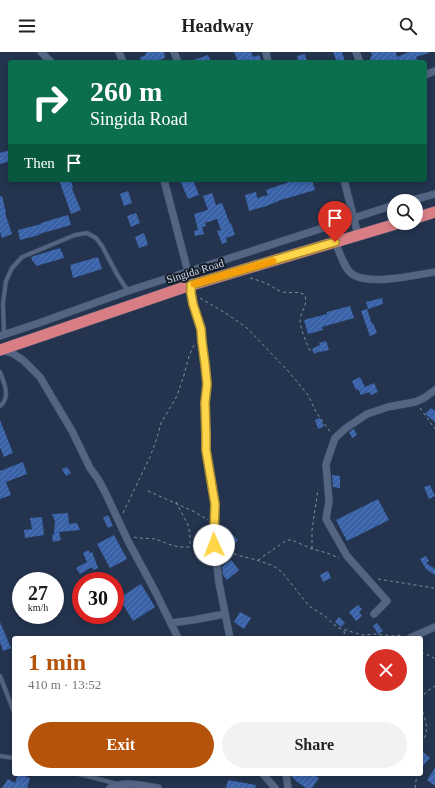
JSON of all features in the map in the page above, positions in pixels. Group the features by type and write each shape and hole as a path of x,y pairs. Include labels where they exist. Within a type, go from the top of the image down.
{"highway":[{"path":"423,216 435,212"},
{"name":"Singida Road","path":"0,350 387,227"}],"street":[{"path":"41,52 50,60"},
{"path":"165,182 188,272 193,304 201,329 207,384 205,403 206,450 215,504 214,545 219,583 230,636"},
{"path":"345,182 358,235"},
{"path":"423,197 435,194"},
{"path":"2,336 128,291 387,207"},
{"path":"335,242 345,266 352,274 361,278 375,280 435,272"},
{"path":"0,350 12,353 23,360 40,377 72,431 90,468 105,492 177,636"},
{"path":"374,614 387,601 347,556 326,519 329,501 326,464 335,438 346,428 368,414 416,402 435,390"},
{"path":"171,623 225,614"},
{"path":"408,636 435,626"},
{"path":"265,776 275,788"},
{"path":"286,776 288,788"},
{"path":"110,788 120,784 134,784 158,788"}],"lane":[{"path":"2,336 3,303 6,281 12,268 22,257 75,235 87,233 96,238 128,291"},
{"path":"0,372 6,395 3,404 0,406"},
{"path":"0,676 12,707"},
{"path":"0,756 12,758"},
{"path":"87,776 120,784"}],"path":[{"path":"246,278 265,282 279,291 297,292 305,295 306,304 300,321 310,354"},
{"path":"191,289 247,328 289,372 308,395 316,412 335,438"},
{"path":"118,520 150,457 161,424 176,396 189,356 201,332"},
{"path":"416,402 435,429"},
{"path":"312,549 312,530 318,489"},
{"path":"148,491 176,502 214,524"},
{"path":"176,502 188,525 190,546"},
{"path":"123,530 137,538 156,539 179,547 198,544 214,545 237,555 258,560 271,565 282,572 309,606 326,617 336,627 362,635 376,634 408,636"},
{"path":"258,560 282,543 290,540 339,558 347,556"},
{"path":"367,578 434,588"},
{"path":"344,630 346,636"},
{"path":"423,653 435,659"},
{"path":"423,697 426,692 435,686"},
{"path":"423,712 427,728 423,741"},
{"path":"415,788 417,776"}],"building":[{"path":"146,52 164,52 165,58 159,60 141,60 140,57 145,56 147,53"},
{"path":"234,52 251,52 253,57 259,55 261,60 237,60"},
{"path":"333,52 342,52 345,60 336,60"},
{"path":"371,52 396,52 397,57 409,52 429,52 416,57 417,60 371,60 370,57 372,56"},
{"path":"305,54 306,60 298,60 297,56"},
{"path":"208,55 210,60 194,60"},
{"path":"8,151 8,162 0,164 0,153"},
{"path":"60,182 72,182 72,189 81,210 71,214"},
{"path":"181,182 194,182 199,195 188,199"},
{"path":"289,182 313,182 315,190 249,211 245,195 256,192 257,198 268,195 266,190"},
{"path":"128,191 132,203 124,206 120,194"},
{"path":"212,193 216,205 222,203 235,235 226,238 227,242 222,244 217,231 221,230 217,219 205,223 206,226 202,227 204,234 195,236 194,231 198,230 194,214 208,210 203,196"},
{"path":"0,196 2,196 5,213 12,234 2,238 0,232"},
{"path":"136,213 140,223 131,227 127,216"},
{"path":"68,215 71,225 20,240 18,230"},
{"path":"144,233 148,245 139,248 135,237"},
{"path":"60,248 64,258 36,266 33,262 31,257"},
{"path":"98,257 102,269 73,278 70,265"},
{"path":"382,298 383,304 368,309 366,302"},
{"path":"350,306 354,318 322,327 323,330 308,334 304,320"},
{"path":"367,309 377,333 370,336 361,311"},
{"path":"326,341 329,350 320,351 314,354 312,349 320,345 319,343"},
{"path":"360,377 365,387 374,383 378,392 371,395 369,392 361,395 358,389 356,390 352,381"},
{"path":"431,408 435,411 435,422 425,414"},
{"path":"320,418 324,426 318,429 315,420"},
{"path":"0,420 13,453 4,457 0,447"},
{"path":"354,429 357,435 352,438 349,432"},
{"path":"23,462 27,474 6,482 11,495 0,499 0,471"},
{"path":"67,467 71,473 66,476 62,469"},
{"path":"332,475 340,476 340,488 333,487"},
{"path":"430,485 435,496 429,499 424,487"},
{"path":"378,499 389,520 347,541 336,520"},
{"path":"68,513 69,524 77,523 80,530 59,532 61,540 53,542 52,535 54,534 55,521 52,514"},
{"path":"108,515 113,526 108,528 103,518"},
{"path":"42,517 44,535 25,538 24,530 32,529 30,518"},
{"path":"227,530 238,540 231,548 220,538"},
{"path":"114,535 127,559 110,568 97,544"},
{"path":"88,550 90,553 92,552 98,568 93,570 92,567 83,572 79,572 76,568 87,562 83,553"},
{"path":"426,556 429,561 426,563 435,569 435,575 426,569 420,559"},
{"path":"231,560 239,570 227,580 223,575 222,567"},
{"path":"328,571 331,578 323,582 320,575"},
{"path":"141,584 155,607 133,621 124,606 124,595"},
{"path":"358,605 362,609 359,612 362,616 356,621 349,612"},
{"path":"240,612 251,618 244,629 234,622"},
{"path":"339,617 345,623 341,627 335,622"},
{"path":"0,622 11,648 3,651 0,642"},
{"path":"377,623 383,631 378,634 373,626"},
{"path":"423,752 430,758 423,766"},
{"path":"435,768 435,786 427,780"},
{"path":"17,776 30,778 27,788 2,788 8,779 15,783"},
{"path":"291,776 316,776 319,778 312,788 306,788"},
{"path":"228,780 256,785 255,788 226,788"}],"slow traffic":[{"path":"194,284 273,261"}],"route":[{"path":"214,545 215,504 206,450 205,403 207,384 201,329 193,304 191,285 335,242"}]}
